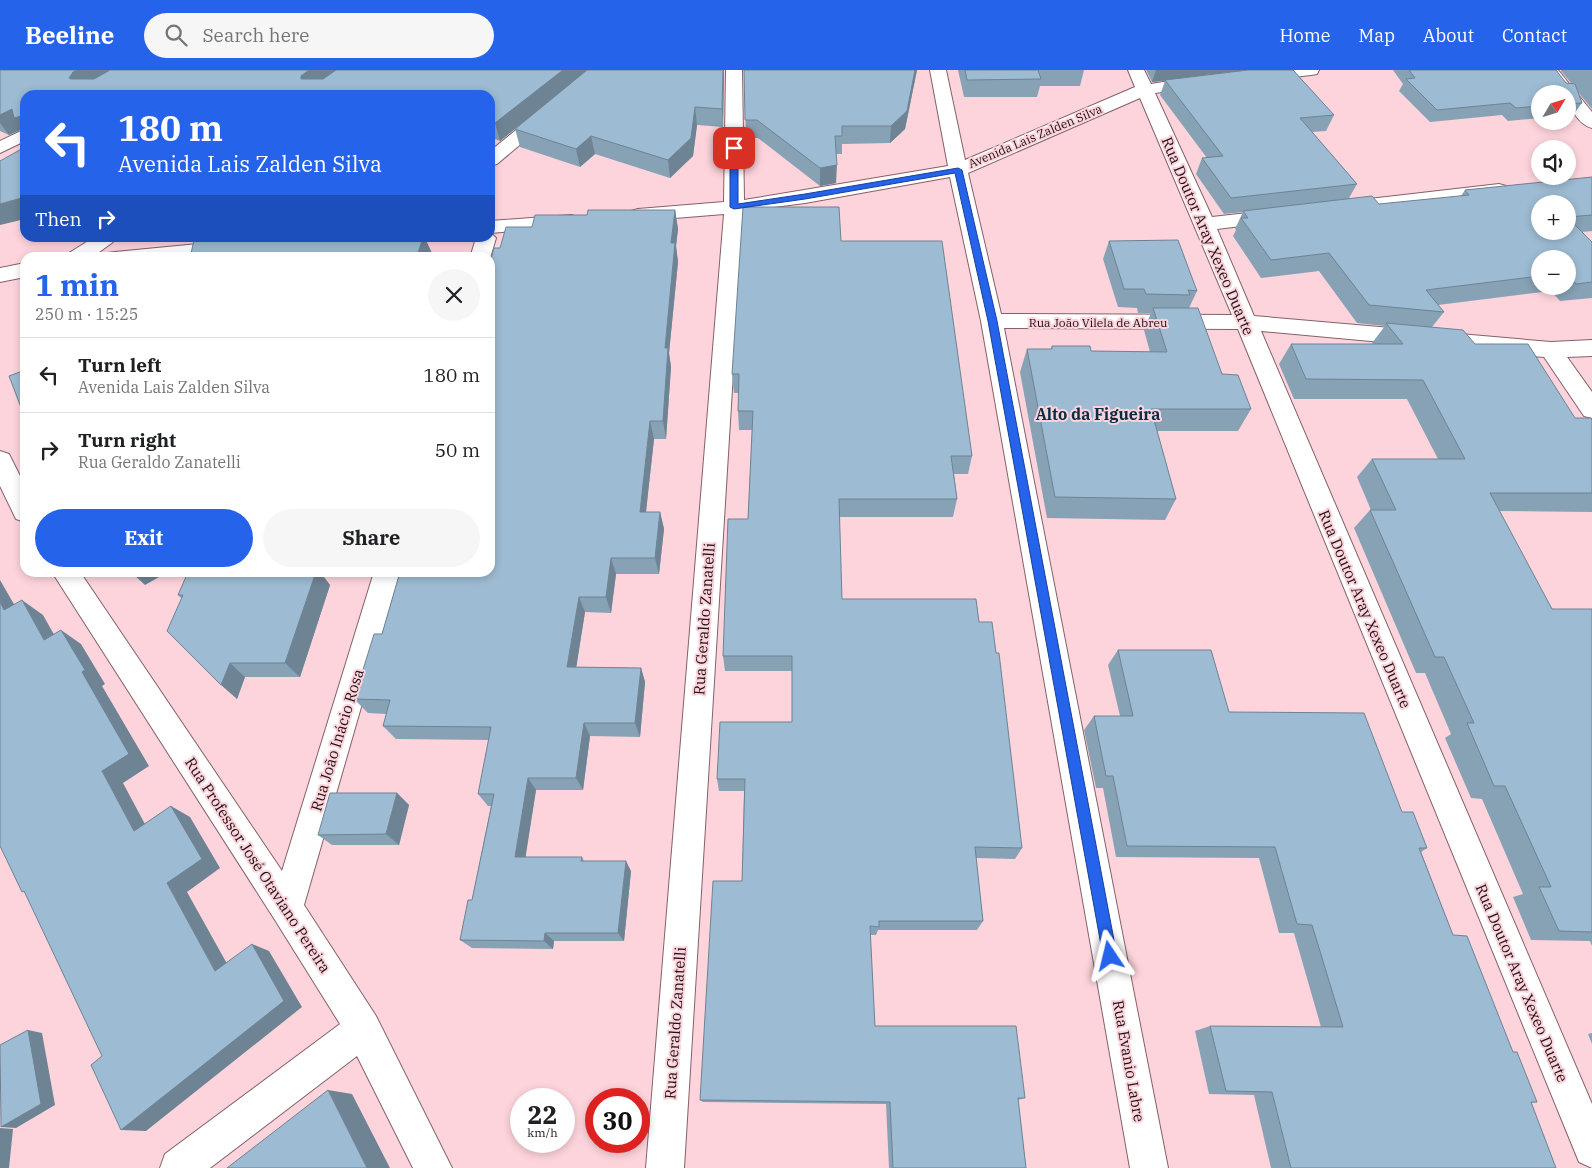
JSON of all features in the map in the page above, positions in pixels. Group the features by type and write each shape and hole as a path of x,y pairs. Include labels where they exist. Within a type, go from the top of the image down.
{"street":[{"path":"495,156 601,70"},
{"name":"Rua Geraldo Zanatelli","path":"664,1168 734,207 734,70"},
{"name":"Rua Evanio Labre","path":"938,70 992,321 1149,1168"},
{"path":"1242,78 1311,70"},
{"path":"1549,70 1592,123"},
{"name":"Avenida Lais Zalden Silva","path":"617,217 734,207 805,197 958,170 1140,80 1183,85"},
{"name":"Rua Doutor Aray Xexeo Duarte","path":"1140,80 1205,224 1244,322 1592,1149"},
{"path":"0,148 20,137"},
{"path":"1324,210 1512,188"},
{"path":"1205,224 1294,214"},
{"path":"495,227 588,219"},
{"path":"85,252 100,242"},
{"path":"178,252 250,245"},
{"path":"0,275 20,271"},
{"name":"Rua João Vilela de Abreu","path":"992,321 1244,322 1551,350 1592,348"},
{"path":"1551,350 1592,410"},
{"path":"0,460 20,502"},
{"name":"Rua Professor José Otaviano Pereira","path":"68,577 287,908 364,1029 432,1168"},
{"name":"Rua João Inácio Rosa","path":"287,908 386,577"},
{"path":"180,1168 364,1029"}],"building":[{"path":"0,70 77,70 69,78 94,79 110,70 309,70 301,76 301,79 323,79 336,70 563,70 495,123 495,90 20,90 20,116 14,118 12,109 0,115"},
{"path":"587,70 723,70 722,109 695,107 691,138 668,160 591,136 576,149 515,129"},
{"path":"744,70 915,70 907,111 891,126 842,126 842,136 835,136 837,165 820,168 757,120 745,120"},
{"path":"965,70 1038,70 1041,79 967,80"},
{"path":"1248,70 1293,70 1334,115 1300,118 1357,184 1231,198 1202,158 1223,156 1165,80"},
{"path":"1409,70 1556,70 1566,83 1575,85 1531,85 1531,107 1516,108 1510,103 1437,110 1406,79 1415,78"},
{"path":"1576,87 1582,103 1576,103"},
{"path":"20,150 20,198 0,204 0,161"},
{"path":"1592,177 1592,215 1576,216 1576,195 1531,195 1531,240 1576,240 1576,226 1592,242 1592,282 1576,284 1576,250 1531,250 1531,277 1426,290 1444,312 1369,305 1329,253 1271,260 1241,218 1248,218 1243,211 1372,196 1379,204 1469,195 1465,190 1531,183 1531,185 1576,185 1576,179"},
{"path":"743,207 839,207 841,241 942,241 972,456 951,456 957,499 839,499 842,599 976,599 979,622 992,622 996,653 999,653 1022,848 975,847 983,921 879,921 879,927 870,926 875,1026 1016,1026 1025,1098 1018,1098 1026,1168 893,1168 890,1102 700,1100 713,881 742,881 745,779 717,779 720,722 792,722 792,656 723,656 728,519 748,519 753,411 738,411 739,374 732,374"},
{"path":"588,210 675,210 671,243 675,243 665,348 668,348 663,421 650,421 640,512 660,512 655,558 611,558 606,597 579,597 567,667 641,668 635,723 584,723 576,778 528,778 515,857 582,857 581,861 626,861 618,933 545,933 544,941 460,940 468,900 472,900 494,794 478,794 491,727 383,726 390,700 354,699 374,634 382,634 399,577 495,577 495,252 493,252 494,248 500,248 506,227 532,227 535,215 587,215"},
{"path":"1178,240 1197,291 1188,290 1190,295 1146,294 1144,289 1124,289 1109,241"},
{"path":"194,242 422,242 418,252 191,252"},
{"path":"1153,308 1198,308 1222,374 1238,375 1251,409 1151,409 1176,499 1055,497 1027,349 1052,349 1052,346 1090,346 1091,351 1167,352"},
{"path":"1386,323 1463,330 1475,344 1528,344 1575,418 1591,418 1592,420 1592,493 1490,493 1552,609 1592,609 1592,932 1559,931 1539,887 1551,887 1505,786 1494,786 1467,723 1474,723 1444,657 1435,657 1370,510 1396,510 1372,459 1465,459 1423,380 1306,379 1291,344 1403,344"},
{"path":"20,372 20,405 9,376"},
{"path":"186,577 314,577 285,663 230,663 221,685 167,631 183,595 178,595"},
{"path":"22,600 44,640 61,630 85,670 82,672 129,754 102,771 134,831 171,806 202,859 167,883 215,971 252,944 284,1001 121,1130 91,1065 102,1056 24,891 22,892 0,846 0,602 4,610"},
{"path":"1118,650 1211,650 1229,712 1364,713 1402,812 1413,812 1427,848 1419,848 1453,935 1467,936 1513,1052 1517,1052 1537,1102 1531,1102 1556,1168 1291,1168 1272,1092 1226,1091 1210,1026 1343,1027 1312,925 1297,924 1275,847 1127,846 1113,776 1106,776 1094,716 1133,716"},
{"path":"330,793 397,793 386,834 318,835"},
{"path":"28,1030 41,1104 1,1127 0,1045"},
{"path":"328,1090 367,1168 227,1168"}],"district":[{"name":"Alto da Figueira","path":"1098,414"}],"route":[{"path":"734,148 734,207 805,197 958,170 992,321 1110,956"}]}
